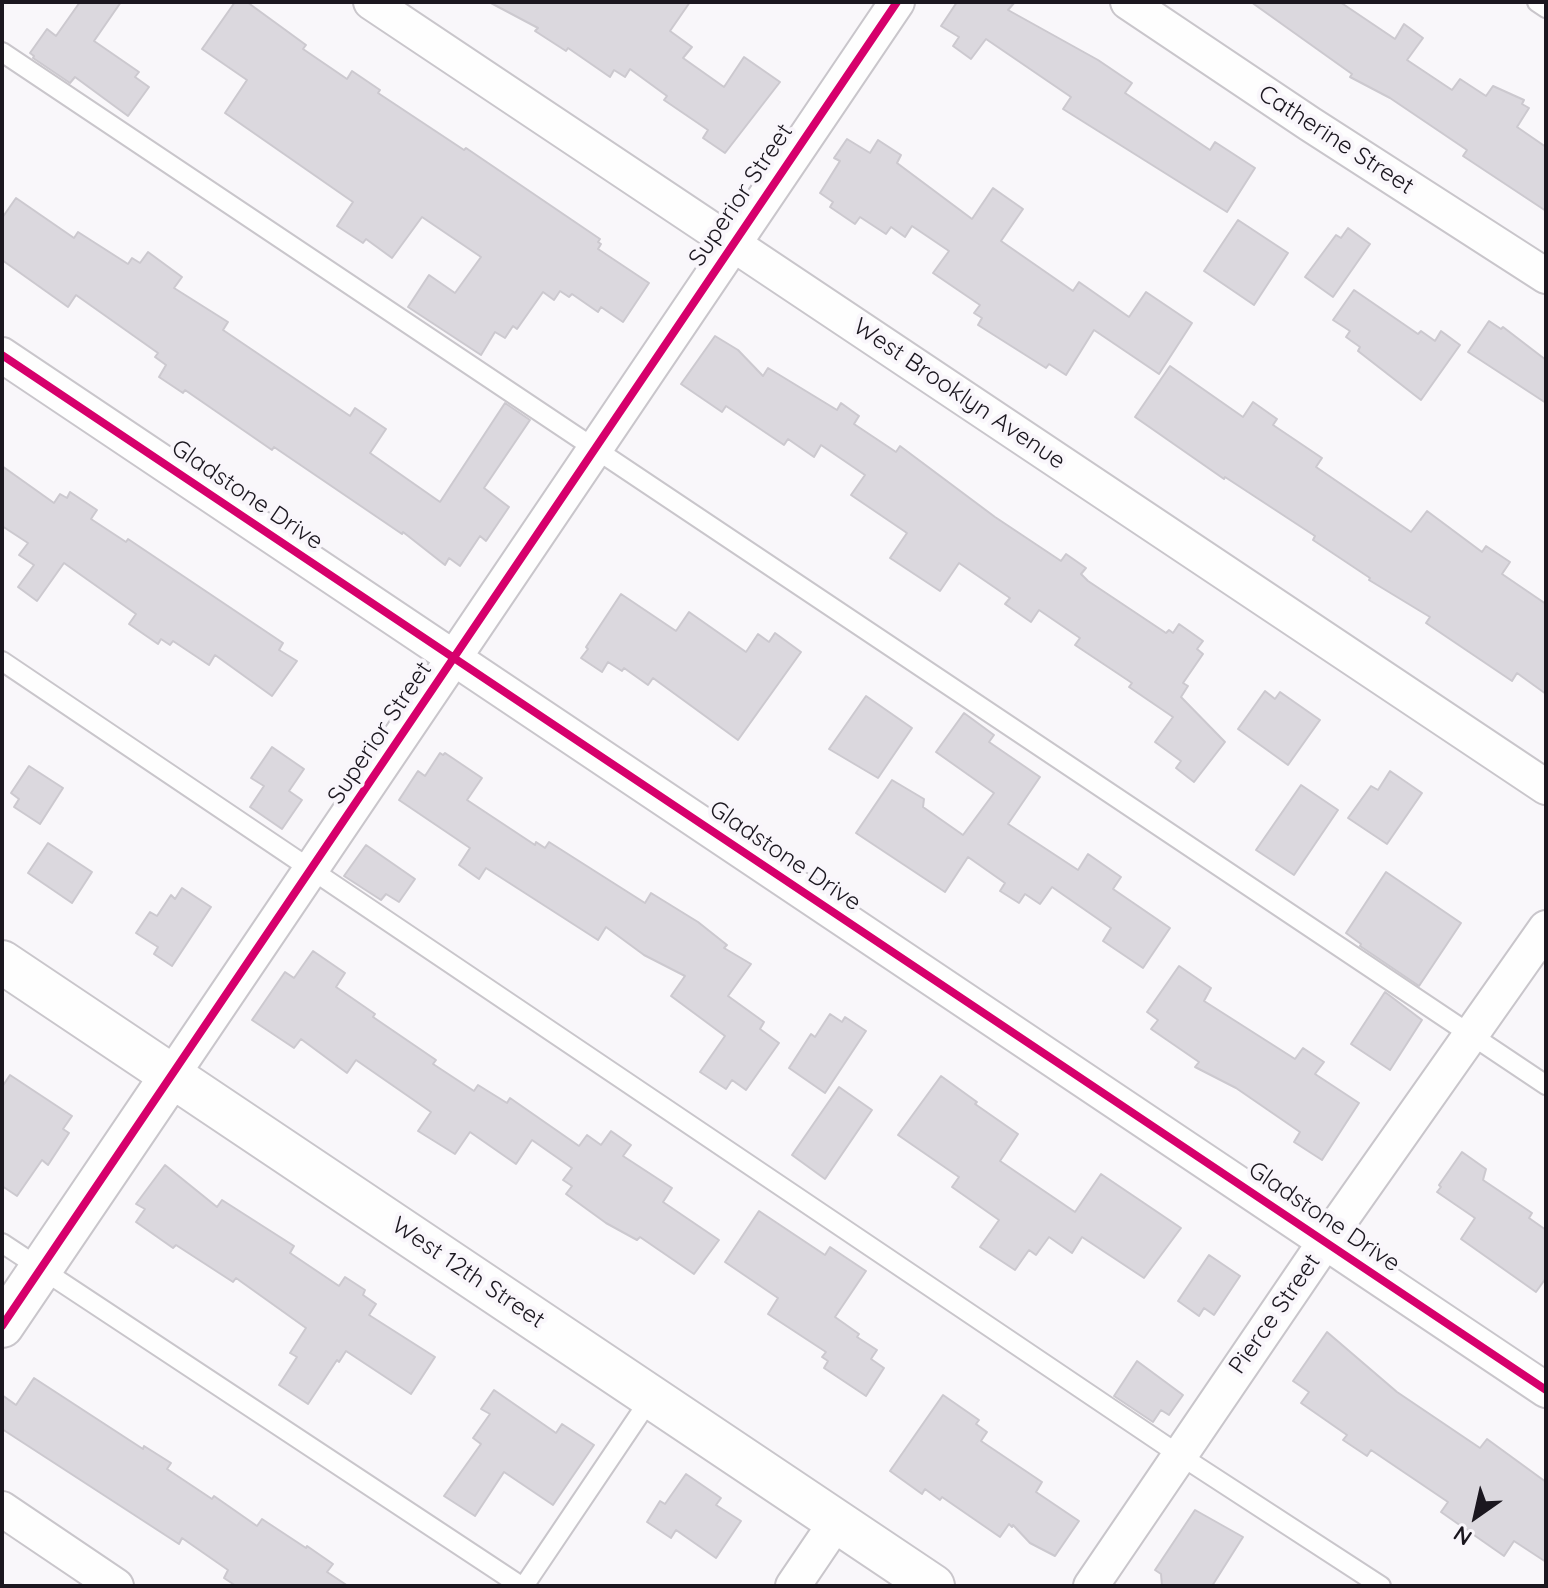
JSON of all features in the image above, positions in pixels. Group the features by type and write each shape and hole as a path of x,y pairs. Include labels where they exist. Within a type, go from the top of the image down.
{"street":[{"name":"West Brooklyn Avenue","path":"371,2 1546,787"},
{"name":"Superior Street","path":"2,1326 897,2"},
{"name":"Catherine Street","path":"1128,2 1546,276"},
{"name":"Gladstone Drive","path":"2,355 1546,1390"},
{"name":"Pierce Street","path":"1091,1586 1178,1454 1546,928"},
{"name":"West 12th Street","path":"2,962 933,1586"},
{"path":"2,1509 116,1586"},
{"path":"793,1586 837,1521"}],"lane":[{"path":"1537,2 1546,8"},
{"path":"2,52 1546,1085"},
{"path":"2,661 1178,1454 1381,1586"},
{"path":"2,1243 522,1586 652,1396"}],"building":[{"path":"80,2 121,2 94,41 139,72 135,77 149,87 128,116 75,77 70,83 30,53 47,29 56,36"},
{"path":"235,2 247,2 306,45 303,49 347,79 352,71 380,90 378,93 464,150 466,148 600,239 598,249 649,283 623,322 601,307 598,312 572,294 569,297 560,291 554,300 543,292 517,329 513,326 505,338 495,332 481,355 408,307 429,275 455,293 481,257 422,217 392,258 366,239 363,243 337,226 353,202 225,113 247,80 202,49"},
{"path":"489,2 690,2 670,31 692,47 683,58 724,87 744,57 780,82 725,153 703,138 708,130 664,100 667,96 630,69 625,77 614,70 610,77 568,48 566,51 535,31 538,28"},
{"path":"957,2 1015,2 1008,10 1098,60 1132,83 1125,93 1210,150 1215,142 1255,168 1227,212 1063,109 1071,97 986,39 971,59 953,46 959,37 941,26"},
{"path":"1251,2 1340,2 1395,39 1404,24 1423,38 1407,60 1452,90 1460,79 1486,96 1493,86 1524,100 1522,104 1529,108 1517,127 1546,147 1546,211 1463,156 1467,150 1390,98 1350,77 1352,74"},
{"path":"847,139 870,153 878,140 901,155 897,163 972,219 993,188 1023,209 1001,241 1073,291 1079,282 1129,317 1146,292 1192,323 1159,374 1094,330 1066,375 1049,364 1046,368 978,325 982,318 974,313 980,305 933,273 949,251 912,226 905,237 891,227 886,234 860,217 855,224 830,207 833,202 820,193 840,161 834,158"},
{"path":"16,198 74,238 78,232 128,264 132,258 140,263 148,252 182,277 174,288 228,322 223,330 350,416 355,408 386,429 370,453 440,502 505,403 530,420 484,488 509,507 486,541 480,536 460,566 449,558 445,565 403,532 274,447 272,450 185,390 183,393 159,377 166,365 155,357 158,353 76,295 68,307 2,260 2,218"},
{"path":"1238,220 1288,253 1254,305 1204,271"},
{"path":"1348,228 1370,244 1333,297 1305,277 1336,235 1341,238"},
{"path":"1354,290 1418,334 1421,331 1435,341 1441,331 1460,345 1421,400 1358,351 1360,347 1346,337 1350,331 1333,320"},
{"path":"1489,321 1501,329 1503,327 1546,360 1546,403 1468,352"},
{"path":"715,336 738,350 763,376 768,368 837,410 841,403 859,416 854,424 896,452 900,446 995,517 1061,561 1066,554 1086,568 1081,574 1088,581 1166,633 1169,630 1173,633 1179,624 1203,641 1197,649 1203,654 1183,683 1188,686 1181,697 1225,742 1194,782 1176,768 1181,761 1155,742 1173,717 1129,687 1132,683 1075,645 1080,638 1039,610 1031,622 1005,604 1010,598 959,563 940,591 890,558 907,533 851,495 865,475 821,445 814,457 788,439 784,445 726,406 722,412 681,384"},
{"path":"1170,366 1243,417 1253,402 1277,419 1273,425 1322,458 1316,467 1411,532 1427,511 1482,552 1486,546 1510,562 1502,574 1546,604 1546,694 1517,673 1512,681 1426,623 1430,617 1369,580 1313,540 1315,536 1224,479 1135,417"},
{"path":"2,466 54,503 60,494 67,498 70,492 97,510 91,519 126,542 128,539 283,643 279,650 297,661 272,696 215,655 209,665 173,641 170,645 161,639 158,644 129,624 136,614 64,563 37,601 18,587 34,565 19,555 28,543 2,526"},
{"path":"621,594 676,631 689,612 746,652 758,634 769,642 775,633 801,652 738,740 653,678 648,685 624,668 622,671 608,662 602,672 581,658"},
{"path":"1265,691 1275,699 1280,692 1320,720 1288,765 1238,729"},
{"path":"866,696 912,728 878,778 829,749"},
{"path":"964,713 994,735 989,742 1040,777 1008,824 1078,870 1088,854 1121,877 1113,889 1170,928 1143,968 1103,941 1111,928 1052,887 1040,904 1025,894 1019,903 1000,891 1005,883 968,857 945,892 856,833 892,780 924,799 923,807 963,835 994,793 936,752"},
{"path":"272,747 304,769 289,791 302,800 282,829 250,807 264,786 251,778"},
{"path":"440,753 445,753 482,778 467,800 535,845 536,842 545,848 549,842 645,903 651,893 698,922 727,945 724,948 751,964 728,996 764,1022 760,1029 779,1043 746,1090 732,1080 726,1089 700,1072 725,1036 671,996 685,976 644,955 606,927 598,940 486,868 479,879 459,865 470,848 399,800 418,771 425,776"},
{"path":"29,766 63,788 40,824 14,807 19,799 11,793"},
{"path":"1390,771 1422,793 1387,844 1348,818 1371,786 1378,790"},
{"path":"1301,785 1338,810 1294,875 1256,850"},
{"path":"48,843 92,872 72,903 28,873"},
{"path":"366,845 415,879 399,902 386,894 381,900 344,876"},
{"path":"1386,872 1461,923 1419,986 1346,933"},
{"path":"182,888 211,907 172,966 154,954 158,947 136,933 150,912 157,916 171,895 175,899"},
{"path":"313,951 345,973 336,987 375,1014 373,1017 436,1060 433,1064 474,1091 478,1085 507,1103 510,1098 579,1146 587,1135 601,1145 611,1131 631,1145 623,1156 672,1188 663,1202 719,1240 694,1274 640,1237 637,1240 606,1223 566,1194 572,1186 563,1180 572,1168 532,1140 516,1164 470,1132 455,1154 418,1131 431,1112 356,1060 347,1073 301,1039 294,1048 252,1020 285,972 294,978"},
{"path":"1179,966 1211,988 1204,1001 1295,1059 1303,1048 1324,1062 1315,1074 1359,1103 1322,1160 1294,1142 1300,1132 1236,1088 1195,1067 1199,1062 1151,1029 1158,1020 1147,1012"},
{"path":"1385,992 1422,1020 1390,1070 1351,1044"},
{"path":"830,1014 842,1022 845,1017 866,1031 825,1093 789,1068 811,1034 815,1037"},
{"path":"10,1075 72,1116 63,1129 69,1133 48,1165 42,1160 17,1196 2,1186 2,1087"},
{"path":"941,1076 1018,1134 1000,1161 1075,1212 1101,1174 1181,1228 1144,1278 1082,1237 1072,1253 1049,1237 1036,1255 1029,1250 1015,1270 980,1247 999,1220 952,1187 959,1177 898,1135"},
{"path":"839,1087 872,1110 825,1179 792,1155"},
{"path":"1462,1152 1486,1169 1483,1180 1532,1213 1529,1218 1546,1230 1546,1278 1536,1292 1461,1239 1475,1218 1437,1192"},
{"path":"165,1165 217,1207 222,1200 294,1246 290,1253 339,1286 345,1277 365,1290 363,1295 376,1304 369,1315 435,1357 411,1394 346,1351 308,1404 279,1385 297,1357 290,1353 306,1328 236,1278 233,1282 176,1245 173,1248 136,1222 145,1209 136,1204"},
{"path":"759,1211 825,1255 830,1247 866,1271 835,1317 877,1350 871,1359 884,1368 866,1396 824,1368 828,1361 822,1357 826,1352 768,1314 778,1298 725,1262"},
{"path":"1209,1255 1240,1276 1214,1315 1204,1308 1199,1316 1178,1301"},
{"path":"1327,1332 1397,1392 1480,1448 1487,1439 1546,1482 1546,1562 1514,1541 1504,1556 1441,1512 1448,1502 1371,1450 1367,1456 1343,1440 1347,1435 1301,1403 1309,1392 1293,1381"},
{"path":"1137,1361 1183,1395 1169,1415 1161,1410 1153,1422 1114,1396"},
{"path":"34,1378 143,1449 144,1446 171,1463 167,1469 212,1499 214,1496 257,1526 262,1519 307,1546 333,1564 327,1572 348,1586 236,1586 224,1578 228,1570 182,1538 179,1544 2,1429 2,1395 16,1405"},
{"path":"494,1390 556,1433 562,1424 594,1445 553,1505 504,1472 475,1516 444,1496 481,1444 473,1438 490,1414 481,1409"},
{"path":"943,1395 979,1420 976,1424 987,1432 981,1441 1042,1482 1036,1492 1079,1521 1055,1556 1030,1543 1013,1525 1009,1524 1000,1537 942,1497 940,1500 925,1489 922,1494 890,1471"},
{"path":"686,1474 721,1498 716,1505 741,1521 716,1558 676,1530 671,1538 647,1522 660,1501 665,1504"},
{"path":"1195,1510 1243,1537 1212,1586 1162,1586 1161,1574 1155,1570"}],"cycle path":[{"path":"2,1326 897,2"},
{"path":"2,355 1546,1390"}]}
